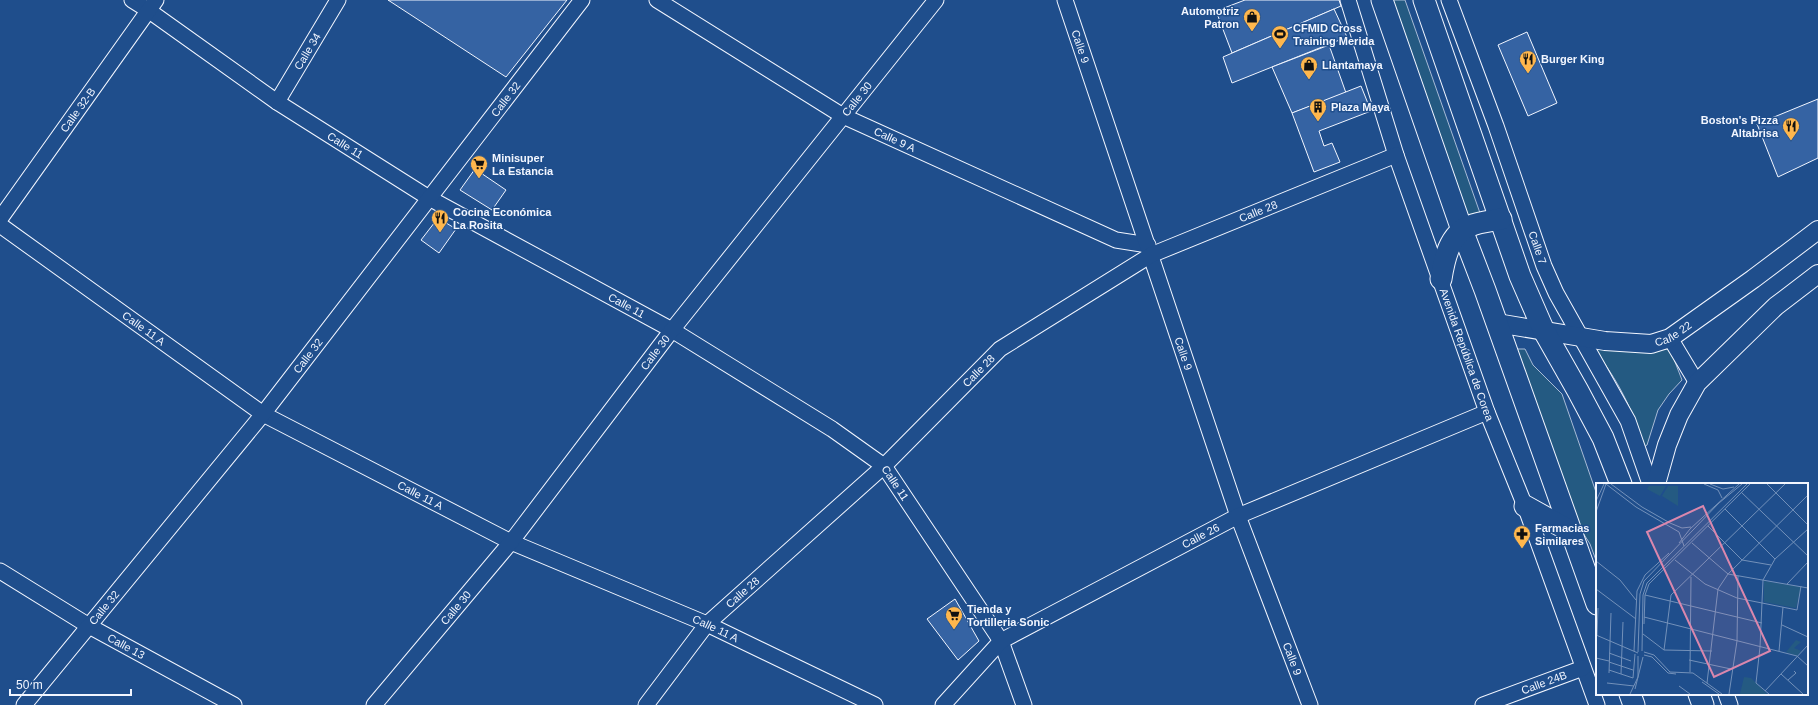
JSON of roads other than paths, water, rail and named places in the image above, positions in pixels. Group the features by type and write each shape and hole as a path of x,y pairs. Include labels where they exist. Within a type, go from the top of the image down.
{"main road":[{"path":"1382,0 1462,230 1497,323 1596,601"},
{"path":"1424,0 1520,276 1544,331 1603,438 1621,483"},
{"path":"1441,279 1445,256 1462,230 1471,225 1501,219"},
{"path":"1525,506 1570,531"},
{"path":"1630,695 1634,705"},
{"path":"1698,695 1703,705"}],"street":[{"name":"Calle 11","path":"132,0 152,5 277,102 429,198 672,330 832,429 884,466 1001,640 1024,705"},
{"name":"Calle 34","path":"277,102 338,0"},
{"name":"Calle 32","path":"24,705 263,414 582,0"},
{"name":"Calle 9 A","path":"657,0 843,116 1116,240 1150,250"},
{"name":"Calle 30","path":"374,705 511,542 672,330 936,0"},
{"name":"Calle 9","path":"1065,0 1238,516 1310,705"},
{"name":"Avenida República de Corea","path":"1348,0 1396,155 1487,412 1525,506 1597,705"},
{"name":"Calle 7","path":"1449,0 1498,132 1544,266 1556,293 1628,421 1650,483"},
{"name":"Calle 32-B","path":"0,219 152,5"},
{"name":"Calle 28","path":"646,705 707,624 884,466 1000,349 1150,250 1396,155"},
{"name":"Calle 11 A","path":"0,226 263,414 511,542 707,624 875,705"},
{"name":"Calle 22","path":"1497,323 1581,338 1651,344 1670,338 1753,279 1818,230"},
{"path":"1656,483 1667,445 1679,415 1697,383 1776,306 1818,274"},
{"path":"1670,338 1697,383"},
{"name":"Calle 26","path":"943,705 1001,640 1238,516 1487,412"},
{"name":"Calle 13","path":"0,571 89,626 234,705"},
{"name":"Calle 24B","path":"1483,705 1583,668"},
{"path":"1726,695 1730,705"}],"place":[{"name":"Automotriz Patron","path":"1252,32"},
{"name":"CFMID Cross Training Merida","path":"1280,49"},
{"name":"Burger King","path":"1528,74"},
{"name":"Llantamaya","path":"1309,80"},
{"name":"Plaza Maya","path":"1318,122"},
{"name":"Boston's Pizza Altabrisa","path":"1791,141"},
{"name":"Minisuper La Estancia","path":"479,179"},
{"name":"Cocina Económica La Rosita","path":"440,233"},
{"name":"Farmacias Similares","path":"1522,549"},
{"name":"Tienda y Tortilleria Sonic","path":"954,630"}]}
